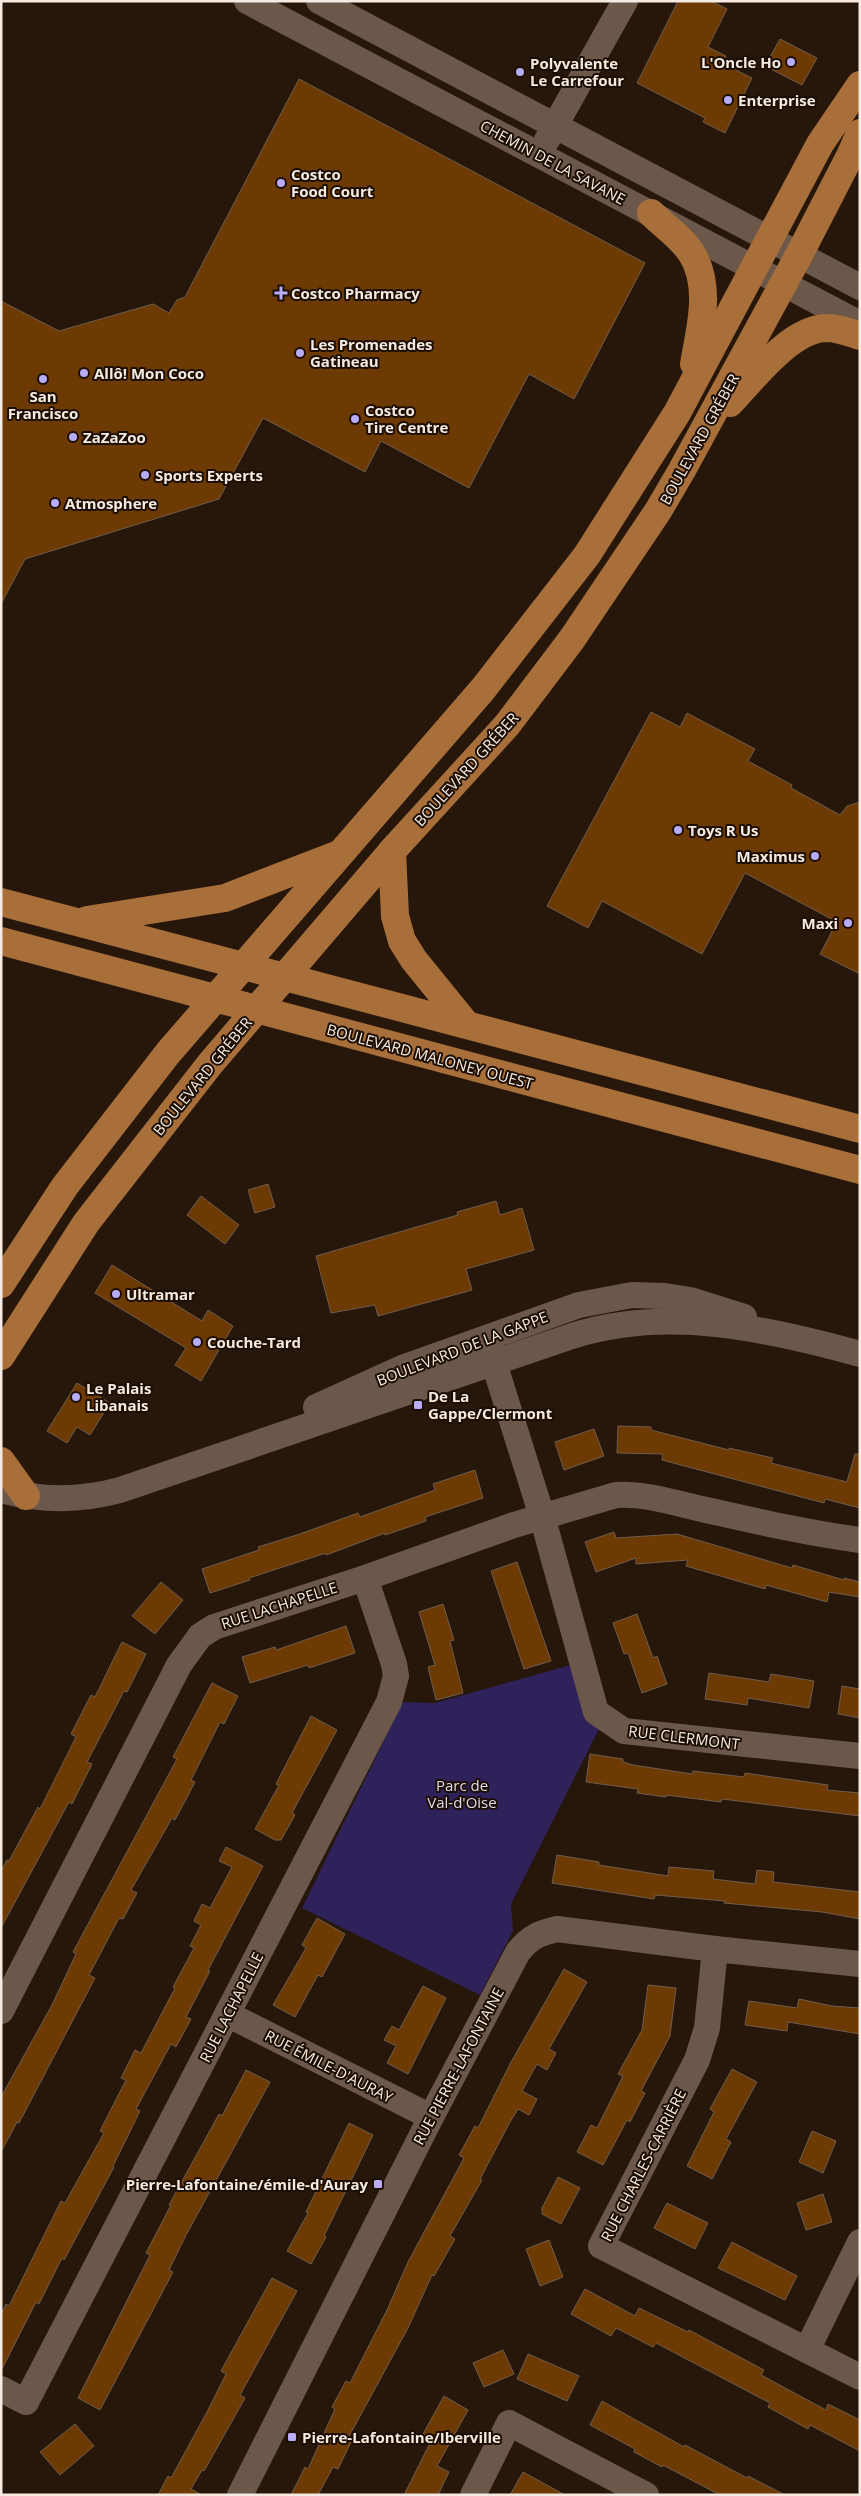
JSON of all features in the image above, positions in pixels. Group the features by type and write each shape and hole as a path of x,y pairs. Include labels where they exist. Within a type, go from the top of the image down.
{"main road":[{"path":"1,1284 79,1166 168,1053 489,682 588,555 648,461 689,390 820,144 860,85"},
{"name":"BOULEVARD GRÉBER","path":"1,1356 86,1223 256,1010 392,850 507,725 542,681 658,511 706,428 799,255 860,133"},
{"path":"651,213 692,254 700,272 703,287 702,322 689,390"},
{"path":"706,428 781,350 796,338 809,331 824,328 839,329 860,336"},
{"path":"392,850 395,916 402,942 414,960 466,1024"},
{"path":"75,922 225,898 342,852"},
{"path":"1,902 860,1129"},
{"name":"BOULEVARD MALONEY OUEST","path":"1,941 860,1170"},
{"path":"1,1461 14,1493"}],"street":[{"name":"CHEMIN DE LA SAVANE","path":"247,1 860,324"},
{"path":"319,1 860,287"},
{"path":"540,155 625,1"},
{"name":"BOULEVARD DE LA GAPPE","path":"134,1486 402,1368 579,1305 642,1295 676,1297 706,1304 803,1339 860,1354"},
{"name":"BOULEVARD DE LA GAPPE","path":"14,1493 55,1499 80,1498 134,1486 493,1362 585,1332 634,1322 719,1325 803,1339"},
{"name":"RUE CLERMONT","path":"486,1338 542,1516 582,1668 596,1712 624,1731 860,1756"},
{"path":"542,1516 627,1494 814,1534 860,1540"},
{"name":"RUE LACHAPELLE","path":"1,2011 188,1650 200,1636 214,1626 365,1578 542,1516"},
{"name":"RUE LACHAPELLE","path":"1,2389 26,2402 394,1689 396,1676 394,1664 365,1578"},
{"name":"RUE PIERRE-LAFONTAINE","path":"240,2495 431,2117 518,1952 528,1940 541,1932 556,1929 716,1949 860,1964"},
{"name":"RUE CHARLES-CARRIÈRE","path":"716,1949 707,2028 697,2060 601,2246 860,2377"},
{"name":"RUE ÉMILE-D'AURAY","path":"227,2014 431,2117"},
{"path":"806,2350 860,2242"},
{"path":"473,2495 509,2423 646,2495"}],"green space":[{"name":"Parc de Val-d'Oise","path":"574,1664 600,1727 511,1904 513,1931 480,1995 302,1908 403,1702 435,1703"}],"building":[{"path":"678,1 711,1 727,9 708,47 726,56 722,63 752,78 725,133 703,122 705,118 637,83"},
{"name":"L'Oncle Ho","path":"780,39 817,58 802,85 765,66"},
{"name":"Les Promenades Gatineau","path":"299,79 645,263 574,399 529,374 469,488 381,441 365,472 263,418 219,499 25,559 1,604 1,301 59,331 153,304 169,313 177,300 185,297"},
{"name":"Toys R Us","path":"651,712 680,727 687,713 755,749 748,761 792,785 791,788 840,815 847,806 860,802 860,974 820,954 837,922 745,873 702,954 602,901 588,928 547,906"},
{"path":"268,1184 275,1207 255,1213 248,1190"},
{"path":"201,1196 239,1225 225,1244 187,1215"},
{"path":"496,1201 500,1215 522,1208 534,1250 466,1269 472,1290 378,1316 375,1305 331,1313 316,1256 458,1215 457,1212"},
{"path":"112,1265 202,1321 208,1310 233,1326 201,1381 175,1365 186,1348 95,1293"},
{"path":"77,1383 110,1403 90,1435 77,1427 67,1443 47,1431"},
{"path":"618,1426 651,1427 651,1430 729,1450 729,1448 773,1458 771,1463 847,1482 855,1454 860,1454 860,1508 825,1499 824,1503 662,1460 663,1454 617,1453"},
{"path":"594,1429 604,1456 564,1470 555,1442"},
{"path":"475,1470 483,1498 425,1517 426,1521 385,1535 385,1533 326,1555 326,1553 249,1578 250,1580 210,1593 202,1569 259,1550 258,1547 358,1513 360,1517 435,1490 433,1484"},
{"path":"614,1532 616,1538 677,1534 792,1568 793,1565 844,1580 844,1578 860,1582 860,1597 829,1592 827,1602 766,1585 765,1589 686,1566 688,1560 636,1564 636,1558 596,1572 585,1542"},
{"path":"517,1562 551,1661 524,1669 491,1571"},
{"path":"161,1582 183,1600 155,1634 132,1616"},
{"path":"443,1604 454,1640 450,1641 463,1693 436,1700 428,1667 435,1665 419,1612"},
{"path":"637,1614 653,1658 657,1656 667,1684 642,1693 628,1653 624,1654 613,1623"},
{"path":"346,1626 355,1653 309,1668 308,1665 250,1683 242,1657 275,1647 276,1650"},
{"path":"122,1642 146,1654 127,1692 124,1691 87,1762 92,1764 72,1804 69,1802 1,1928 1,1871 7,1860 9,1861 38,1807 40,1809 76,1737 71,1734 91,1695 95,1697"},
{"path":"709,1673 769,1682 771,1674 814,1681 809,1708 748,1698 747,1705 705,1699"},
{"path":"212,1683 238,1696 224,1724 220,1722 191,1780 195,1782 175,1820 172,1818 131,1890 137,1893 123,1919 119,1918 89,1975 95,1978 19,2123 17,2122 1,2152 1,2097 52,2005 76,1954 73,1952 177,1759 173,1757"},
{"path":"842,1686 860,1689 860,1718 838,1714"},
{"path":"311,1716 337,1730 292,1813 295,1815 281,1840 275,1840 255,1829 279,1785 276,1784"},
{"path":"590,1754 623,1759 623,1762 633,1765 692,1774 693,1771 744,1777 745,1773 828,1785 827,1790 860,1793 860,1816 722,1799 721,1802 666,1795 666,1797 637,1793 638,1789 586,1782"},
{"path":"226,1847 263,1866 208,1970 210,1971 186,2017 191,2019 176,2047 171,2044 136,2109 140,2111 114,2167 64,2260 62,2258 39,2304 36,2302 1,2371 1,2315 6,2304 9,2306 61,2201 65,2203 104,2133 100,2131 126,2080 121,2078 135,2050 141,2053 175,1988 173,1987 194,1948 190,1946 201,1925 194,1921 202,1904 210,1908 232,1867 219,1861"},
{"path":"557,1855 599,1862 599,1865 668,1876 669,1867 714,1871 713,1879 755,1884 757,1870 774,1872 773,1882 860,1892 860,1919 822,1912 724,1903 725,1901 655,1895 654,1899 552,1883"},
{"path":"317,1918 345,1934 322,1977 318,1975 295,2017 273,2005 306,1948 302,1945"},
{"path":"564,1969 587,1982 549,2049 556,2053 547,2070 537,2064 522,2091 537,2099 529,2115 518,2109 510,2122 480,2179 482,2180 450,2236 455,2239 434,2276 432,2275 408,2328 347,2440 351,2442 338,2469 333,2467 318,2495 291,2495 305,2467 308,2469 335,2409 332,2407 346,2381 350,2383 387,2310 408,2262 464,2158 459,2155 475,2126 478,2128 510,2064"},
{"path":"648,1985 676,1988 670,2036 641,2091 645,2093 630,2122 627,2120 603,2165 577,2152 591,2125 597,2128 623,2076 618,2074 642,2030"},
{"path":"423,1986 446,1998 408,2074 387,2063 396,2046 384,2040 392,2026 399,2030"},
{"path":"799,1999 832,2006 860,2008 860,2034 788,2022 787,2031 745,2025 749,2001 797,2008"},
{"path":"732,2069 757,2082 726,2139 731,2142 712,2179 687,2166 714,2112 710,2109"},
{"path":"246,2070 270,2082 185,2237 169,2270 173,2272 100,2410 78,2398 150,2255 146,2253 171,2205 169,2205 219,2114 222,2116"},
{"path":"349,2123 373,2135 324,2236 326,2237 311,2264 287,2251 308,2213 306,2212"},
{"path":"812,2131 836,2141 823,2173 799,2162"},
{"path":"558,2177 580,2188 561,2224 542,2214 542,2208"},
{"path":"823,2194 832,2222 806,2230 797,2203"},
{"path":"667,2203 708,2223 695,2249 654,2228"},
{"path":"549,2240 563,2277 540,2286 526,2249"},
{"path":"732,2242 797,2276 785,2300 718,2268"},
{"path":"272,2278 297,2291 240,2395 245,2398 204,2471 202,2470 191,2489 202,2495 158,2495 168,2476 171,2478 207,2412 226,2374 221,2371"},
{"path":"585,2289 635,2316 639,2308 688,2332 689,2330 764,2370 761,2375 826,2410 828,2404 860,2420 860,2451 810,2425 808,2429 768,2407 770,2403 656,2343 653,2347 616,2328 611,2336 571,2314"},
{"path":"503,2350 514,2374 484,2387 473,2363"},
{"path":"528,2354 579,2376 567,2401 517,2379"},
{"path":"444,2396 468,2410 437,2466 449,2472 438,2495 404,2495 432,2439 423,2434"},
{"path":"602,2401 684,2447 685,2445 747,2478 748,2476 785,2495 720,2495 663,2465 662,2467 634,2452 635,2449 590,2425"},
{"path":"75,2424 94,2446 60,2475 40,2452"},
{"path":"523,2472 565,2495 510,2495"}],"place":[{"name":"L'Oncle Ho","path":"791,62"},
{"name":"Polyvalente Le Carrefour","path":"520,72"},
{"name":"Enterprise","path":"728,100"},
{"name":"Costco Food Court","path":"281,183"},
{"name":"Costco Pharmacy","path":"281,293"},
{"name":"Les Promenades Gatineau","path":"300,353"},
{"name":"Allô! Mon Coco","path":"84,373"},
{"name":"San Francisco","path":"43,379"},
{"name":"Costco Tire Centre","path":"355,419"},
{"name":"ZaZaZoo","path":"73,437"},
{"name":"Sports Experts","path":"145,475"},
{"name":"Atmosphere","path":"55,503"},
{"name":"Toys R Us","path":"678,830"},
{"name":"Maximus","path":"815,856"},
{"name":"Maxi","path":"848,923"},
{"name":"Ultramar","path":"116,1294"},
{"name":"Couche-Tard","path":"197,1342"},
{"name":"Le Palais Libanais","path":"76,1397"},
{"name":"De La Gappe/Clermont","path":"418,1405"},
{"name":"Pierre-Lafontaine/émile-d'Auray","path":"378,2184"},
{"name":"Pierre-Lafontaine/Iberville","path":"292,2437"}]}
